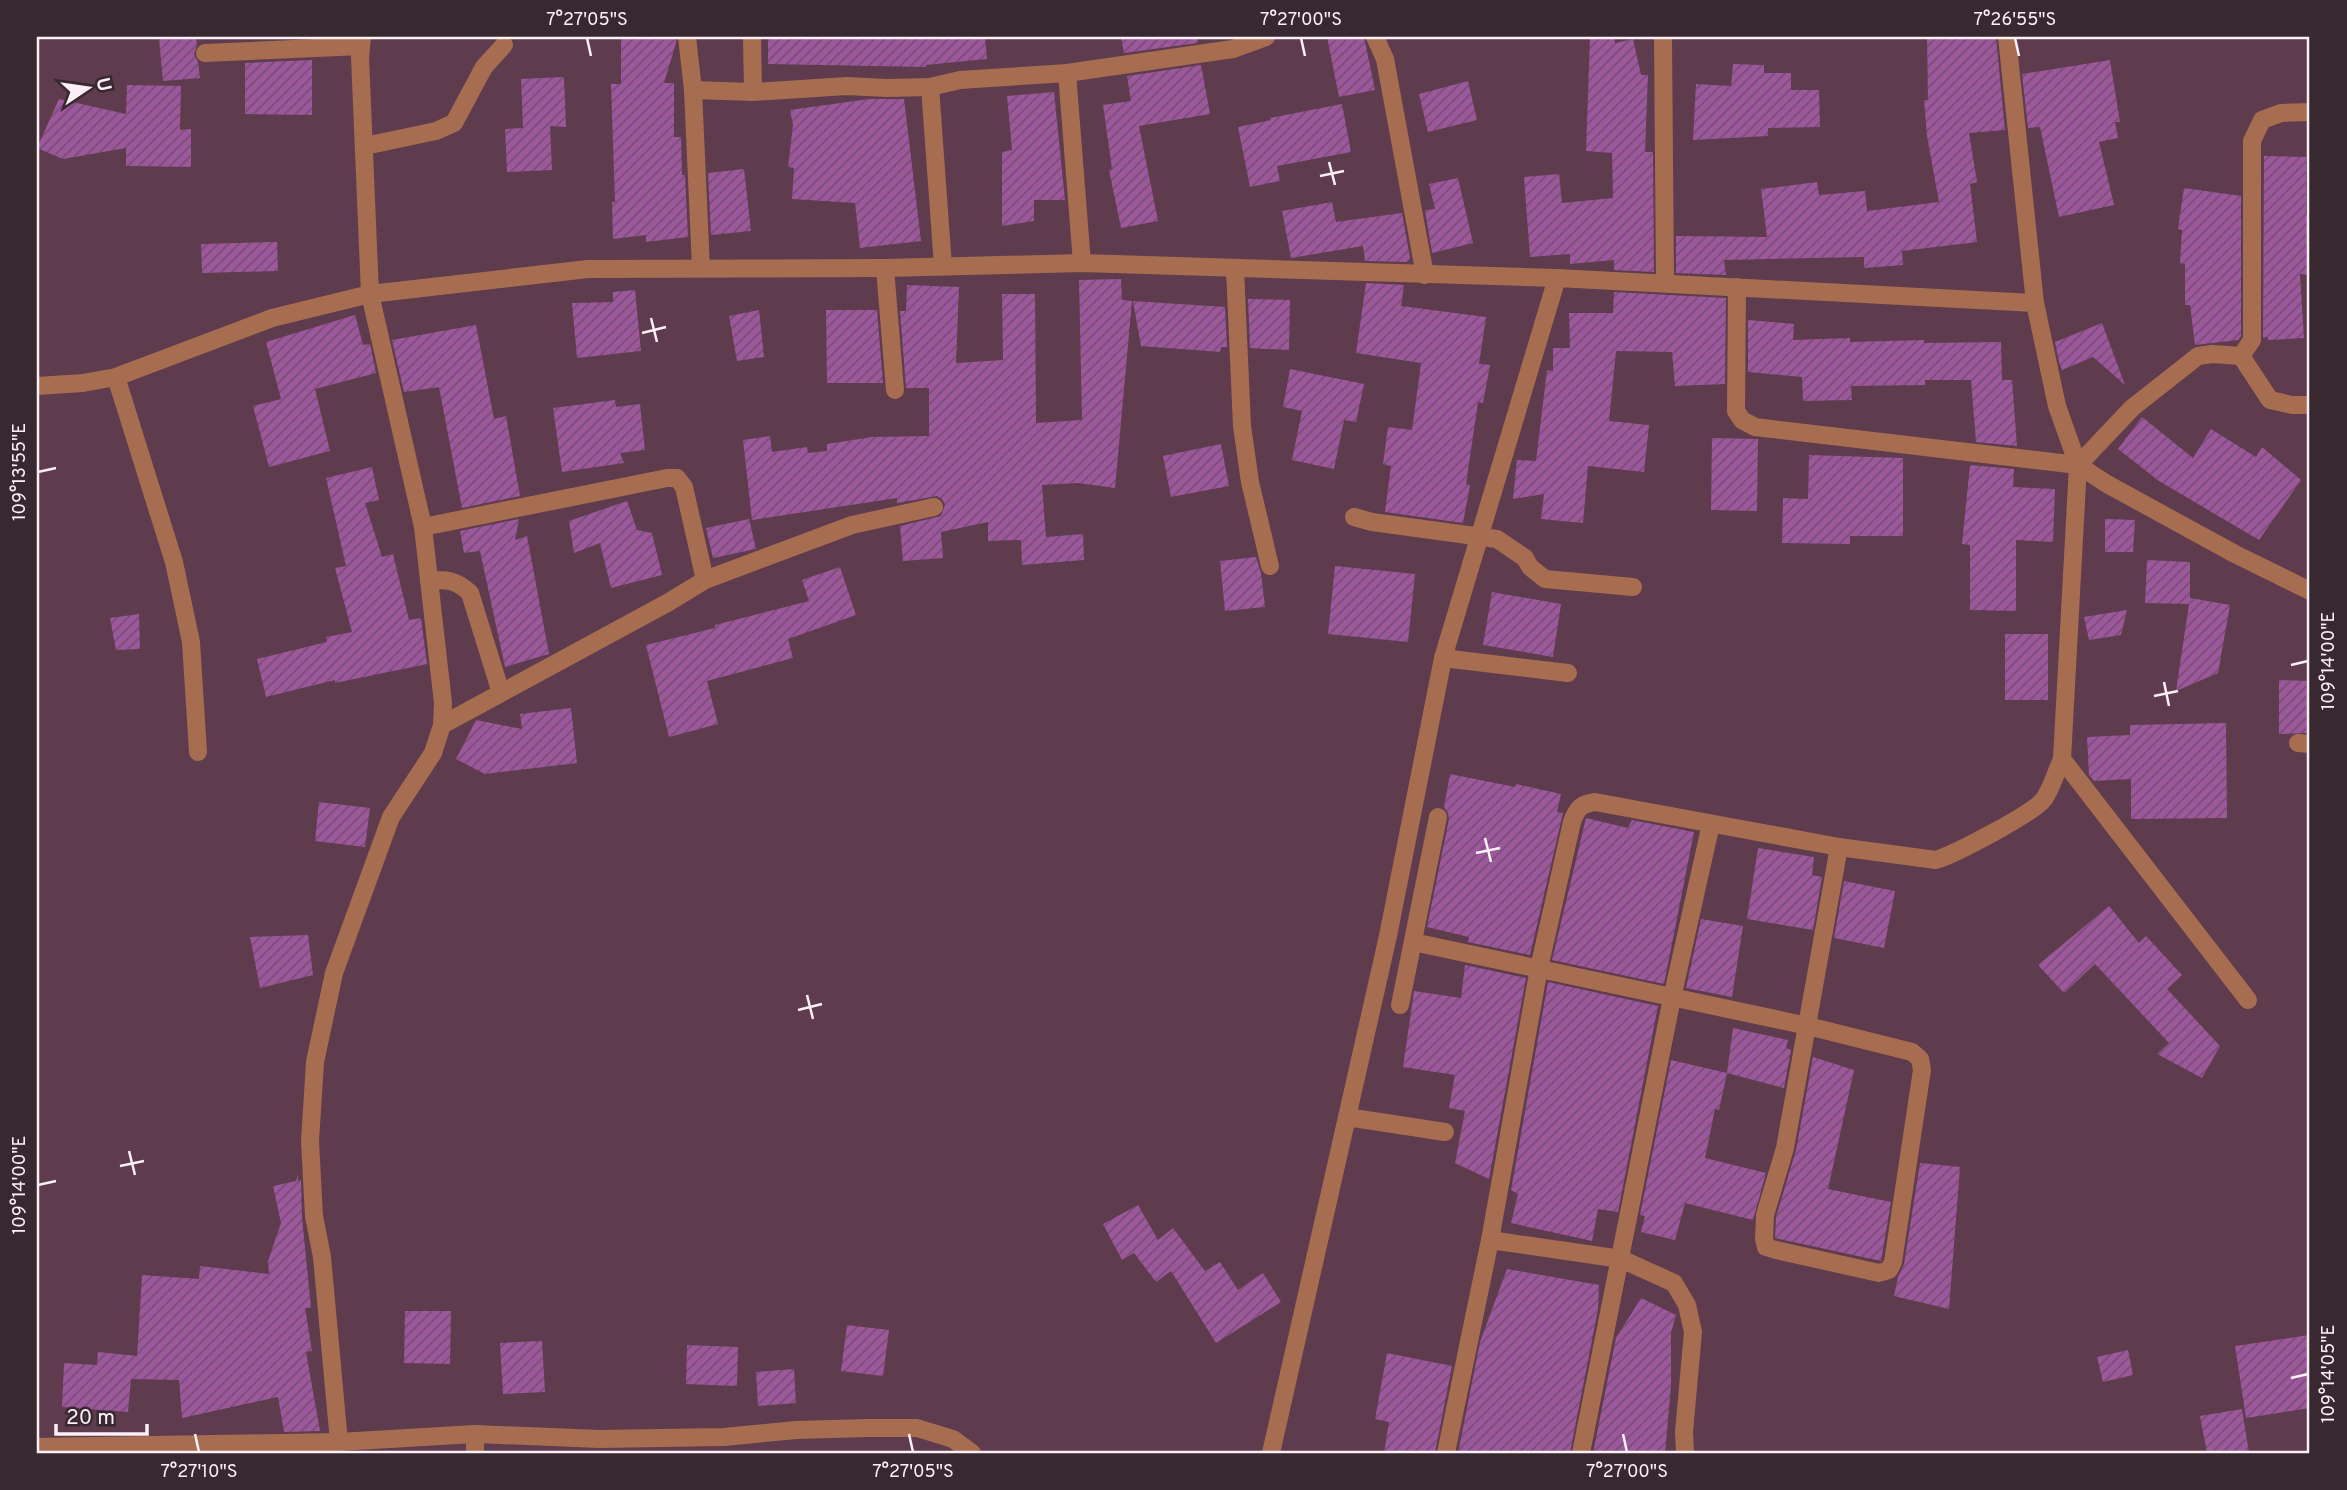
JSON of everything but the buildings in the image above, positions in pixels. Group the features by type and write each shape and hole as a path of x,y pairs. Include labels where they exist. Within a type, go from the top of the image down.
{"street":[{"path":"687,37 693,90 701,268"},
{"path":"752,37 753,92"},
{"path":"693,90 753,92 847,86 930,87 960,80 1067,73 1233,49 1266,37"},
{"path":"1375,37 1385,59 1425,275"},
{"path":"1662,37 1665,283"},
{"path":"1446,1453 1490,1240 1539,968 1577,808 1584,803 1595,802 1839,847 1936,860 1951,855 2001,828 2043,801 2062,759 2078,466 2057,406 2035,303 2007,37"},
{"path":"205,53 362,41 370,294 423,527 443,704 442,725 433,753 391,817 334,973 315,1062 310,1141 314,1216 322,1257 339,1442"},
{"path":"365,146 436,131 454,123 484,67 504,45"},
{"path":"1067,73 1082,263"},
{"path":"930,87 943,266"},
{"path":"2241,356 2252,340 2252,141 2262,120 2281,113 2310,112"},
{"path":"37,386 83,383 116,377 272,318 370,294 588,269 885,268 1082,263 1235,270 1557,278 2035,303"},
{"path":"885,268 895,390"},
{"path":"1235,270 1242,426 1250,482 1270,566"},
{"path":"1271,1453 1388,936 1443,658 1557,278"},
{"path":"1737,287 1737,411 1742,420 1755,427 2078,466 2235,554 2310,591"},
{"path":"2078,466 2132,408 2198,356 2241,356"},
{"path":"2241,356 2270,400 2292,405 2310,405"},
{"path":"116,377 174,562 191,642 198,752"},
{"path":"423,527 677,478 684,486 705,580"},
{"path":"442,725 705,580 852,525 934,507"},
{"path":"1354,517 1372,522 1497,539 1525,558 1530,567 1545,579 1633,587"},
{"path":"429,581 446,579 459,583 470,593 501,693"},
{"path":"1443,658 1568,673"},
{"path":"2062,759 2248,1000"},
{"path":"1400,1005 1438,817"},
{"path":"1581,1453 1672,998 1712,824"},
{"path":"1413,942 1808,1026 1912,1052 1920,1059 1922,1070 1893,1262 1889,1270 1879,1273 1766,1247 1763,1239 1765,1215 1785,1148 1808,1026 1839,847"},
{"path":"1347,1117 1445,1132"},
{"path":"1490,1240 1621,1259 1674,1283 1687,1305 1693,1332 1684,1432 1685,1453"},
{"path":"37,1447 272,1448 475,1434 600,1446 725,1445 796,1430 917,1429 953,1439 972,1453"},
{"path":"475,1434 475,1453"}]}
